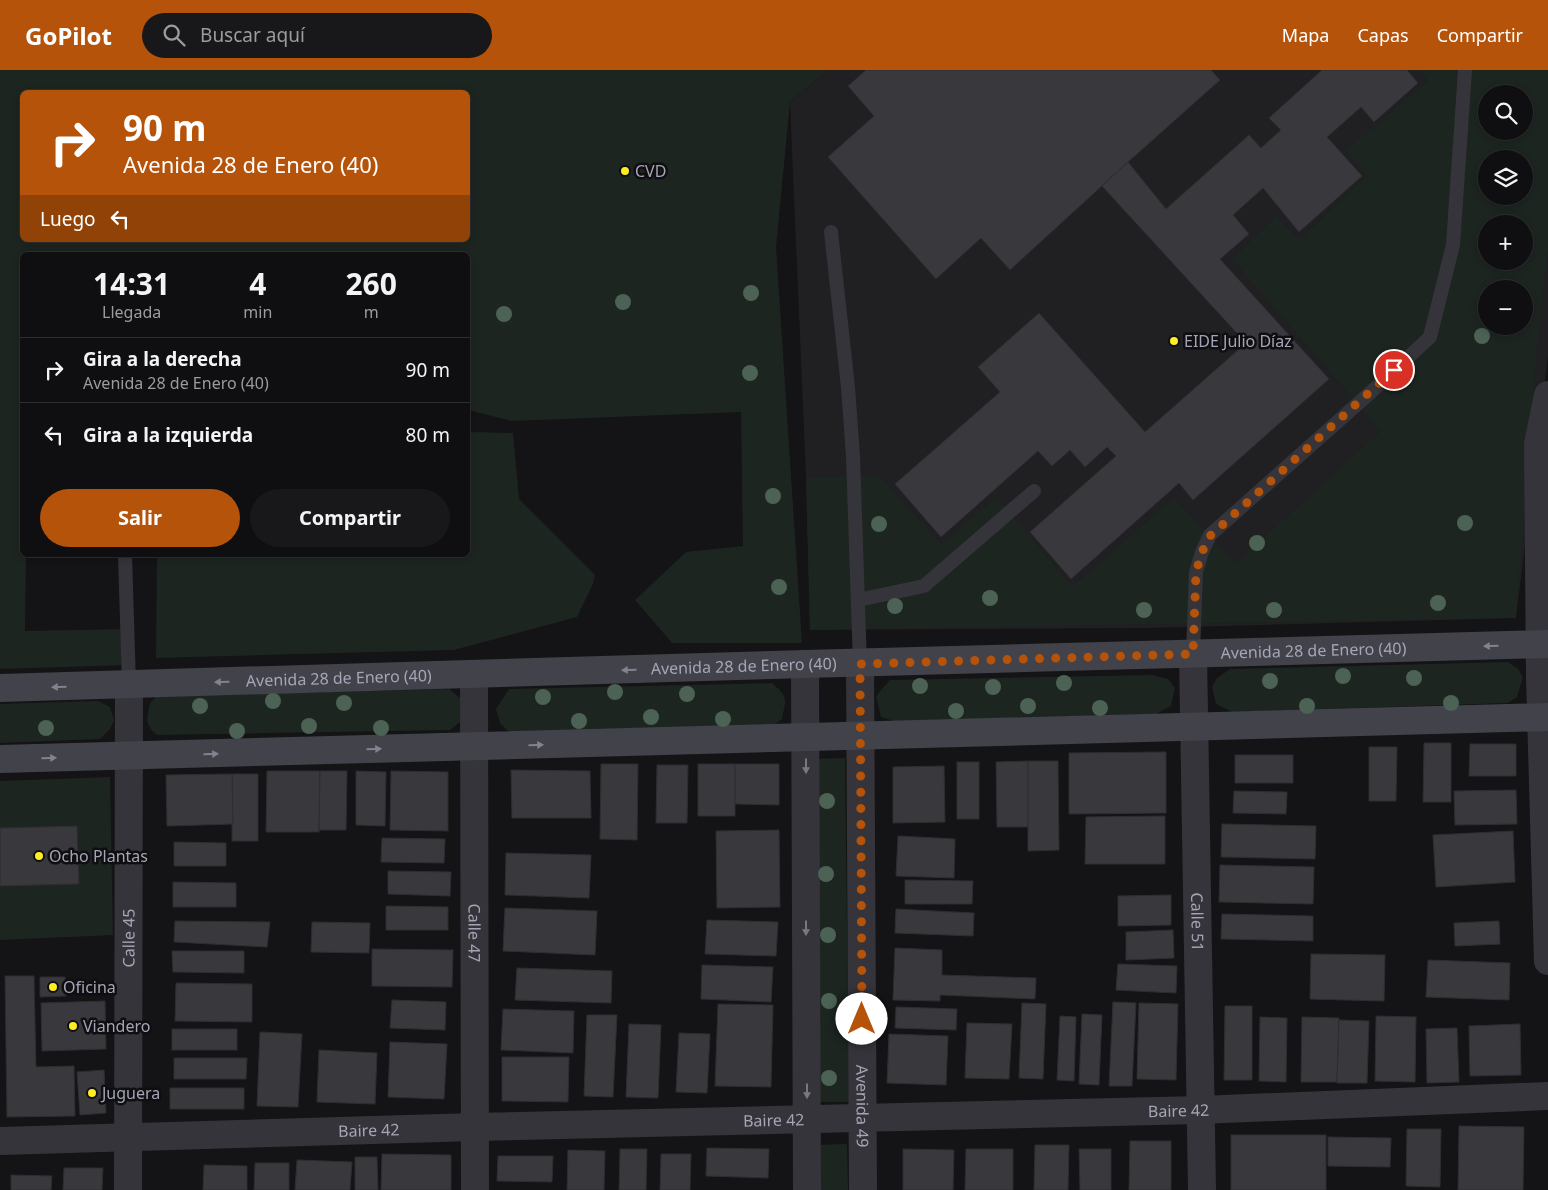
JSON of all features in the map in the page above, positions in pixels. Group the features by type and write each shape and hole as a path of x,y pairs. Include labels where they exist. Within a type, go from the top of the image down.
{"main road":[{"name":"Avenida 28 de Enero (40)","path":"0,688 1544,644"},
{"path":"0,759 1545,718"}],"street":[{"path":"1548,395 1538,444 1544,644 1548,961"},
{"name":"Calle 51","path":"1193,654 1202,1190"},
{"path":"805,664 807,1190"},
{"name":"Avenida 49","path":"860,664 863,1190"},
{"name":"Calle 47","path":"474,674 475,1190"},
{"name":"Calle 45","path":"128,1190 129,685"},
{"name":"Baire 42","path":"0,1141 475,1127 1200,1110 1548,1096"}],"lane":[{"path":"1193,654 1196,572 1202,552 1210,536 1430,337 1453,244 1465,70"},
{"path":"831,232 848,387 853,456 860,664"},
{"path":"858,600 924,586 1034,491"},
{"path":"125,557 129,685"}],"shaded area":[{"path":"0,70 828,70 790,102 776,247 802,643 672,643 635,600 686,552 743,546 741,412 512,421 470,410 470,252 20,252 20,557 26,557 25,631 127,629 128,665 0,669"},
{"name":"EIDE Julio Díaz","path":"828,70 1548,70 1548,356 1516,618 1149,628 810,630 806,477 790,102"},
{"path":"1419,70 1548,70 1548,252 1538,335 1516,618 810,630 806,477 880,476 941,544 997,497 1072,587 1174,498 1236,563 1381,431 1232,259 1276,216 1299,240 1367,176 1345,151 1428,81"},
{"path":"470,432 513,433 519,499 595,575 593,584 577,617 454,650 156,658 157,557 470,557"},
{"path":"1508,662 1518,669 1523,677 1517,697 1508,703 1232,712 1216,704 1212,687 1217,678 1230,669"},
{"path":"1152,675 1168,679 1175,688 1171,706 1156,714 897,722 881,717 876,697 890,680"},
{"path":"772,683 784,695 785,702 782,719 770,728 509,732 500,723 496,709 509,689"},
{"path":"449,689 460,698 465,710 460,722 450,730 157,735 148,724 150,703 157,696"},
{"path":"98,701 110,707 114,720 110,729 100,739 0,743 0,704"},
{"path":"845,758 849,1102 818,1102 814,759"},
{"path":"110,777 113,935 0,940 0,781"},
{"path":"847,1144 848,1190 817,1190 817,1145"}],"building":[{"path":"866,70 1211,70 1220,80 1010,270 981,238 936,279 828,157 874,116 848,86"},
{"path":"1322,70 1407,70 1418,83 1374,122 1361,107 1327,137 1362,176 1299,232 1263,188 1233,215 1249,234 1220,259 1329,379 1193,500 1179,483 1071,579 1030,532 1116,456 1107,447 1085,467 1070,450 1052,466 1038,451 941,537 895,484 1000,392 978,367 1039,313 1145,432 1246,343 1102,186 1128,162 1166,209 1249,135 1261,148 1281,130 1269,118"},
{"path":"1424,743 1451,743 1451,802 1423,802"},
{"path":"1470,744 1516,744 1516,776 1469,776"},
{"path":"1369,747 1397,747 1396,801 1369,801"},
{"path":"1166,752 1166,813 1069,814 1069,753"},
{"path":"1235,755 1293,755 1293,783 1235,783"},
{"path":"1028,761 1028,827 997,827 996,762"},
{"path":"1028,761 1058,761 1059,850 1028,851"},
{"path":"957,762 979,762 979,819 957,819"},
{"path":"601,764 638,764 637,840 600,839"},
{"path":"698,764 735,764 735,816 698,816"},
{"path":"735,764 779,764 779,805 735,804"},
{"path":"657,765 688,765 687,823 656,823"},
{"path":"944,766 945,822 893,823 893,767"},
{"path":"511,770 590,771 591,818 512,818"},
{"path":"267,771 320,771 319,832 266,832"},
{"path":"320,771 347,771 346,830 319,830"},
{"path":"356,771 386,772 385,826 356,825"},
{"path":"391,771 448,772 448,831 390,830"},
{"path":"232,774 258,774 258,841 232,841"},
{"path":"232,774 233,824 167,826 166,775"},
{"path":"1516,790 1517,824 1455,825 1454,791"},
{"path":"1234,791 1287,792 1286,814 1233,813"},
{"path":"1165,816 1165,864 1085,864 1086,817"},
{"path":"1222,824 1316,826 1315,859 1221,857"},
{"name":"Ocho Plantas","path":"77,826 79,884 0,886 0,828"},
{"path":"779,830 780,907 717,908 716,831"},
{"path":"1513,831 1515,882 1436,887 1433,835"},
{"path":"898,836 955,839 954,878 896,876"},
{"path":"382,838 445,839 444,863 381,862"},
{"path":"174,842 226,843 226,866 174,866"},
{"path":"506,853 591,855 589,898 505,895"},
{"path":"1220,865 1314,867 1313,904 1219,902"},
{"path":"388,871 451,872 450,896 388,894"},
{"path":"905,880 973,881 972,904 905,904"},
{"path":"173,882 236,883 236,907 173,907"},
{"path":"1171,895 1171,925 1118,926 1118,896"},
{"path":"386,906 448,907 448,930 386,930"},
{"path":"505,908 597,911 595,955 503,951"},
{"path":"896,909 974,913 973,936 895,933"},
{"path":"1222,914 1313,916 1313,941 1221,939"},
{"path":"707,920 778,922 776,956 705,954"},
{"path":"175,921 270,922 267,947 174,942"},
{"path":"1499,921 1500,944 1455,946 1454,923"},
{"path":"312,922 370,923 369,953 311,952"},
{"path":"1173,930 1174,958 1126,960 1126,932"},
{"path":"895,948 942,950 942,975 1036,978 1035,999 940,995 940,1001 893,1000"},
{"path":"372,949 453,950 452,987 372,986"},
{"path":"172,951 244,951 244,973 173,972"},
{"path":"1311,954 1385,955 1384,1001 1310,999"},
{"path":"1428,960 1510,963 1509,1000 1426,997"},
{"path":"1118,964 1177,966 1176,993 1116,990"},
{"path":"702,965 773,967 771,1002 701,999"},
{"path":"517,968 612,971 611,1003 515,1000"},
{"path":"5,976 34,976 36,1067 74,1066 75,1116 7,1117"},
{"name":"Oficina","path":"40,977 65,977 66,996 40,997"},
{"path":"176,983 252,984 252,1022 175,1021"},
{"path":"392,1000 446,1002 445,1030 390,1028"},
{"name":"Viandero","path":"105,1001 106,1049 42,1051 41,1003"},
{"path":"1113,1002 1136,1003 1132,1086 1109,1086"},
{"path":"1022,1003 1046,1004 1043,1079 1019,1078"},
{"path":"1139,1003 1178,1004 1176,1080 1137,1079"},
{"path":"718,1004 773,1005 771,1087 715,1086"},
{"path":"1225,1006 1252,1006 1252,1080 1224,1080"},
{"path":"896,1007 957,1009 956,1030 895,1028"},
{"path":"503,1009 574,1011 573,1053 501,1050"},
{"path":"1082,1014 1102,1015 1099,1085 1079,1084"},
{"path":"587,1015 617,1015 613,1097 584,1096"},
{"path":"1060,1016 1076,1017 1074,1081 1057,1080"},
{"path":"1376,1016 1416,1017 1415,1082 1375,1081"},
{"path":"1260,1017 1287,1018 1286,1082 1259,1081"},
{"path":"1302,1017 1339,1018 1337,1082 1301,1082"},
{"path":"1339,1020 1369,1021 1367,1083 1337,1083"},
{"path":"967,1023 1012,1024 1009,1079 965,1078"},
{"path":"629,1024 661,1025 658,1098 626,1097"},
{"path":"1520,1024 1521,1075 1470,1076 1469,1026"},
{"path":"1457,1028 1459,1082 1427,1083 1426,1029"},
{"path":"172,1029 237,1029 237,1050 172,1050"},
{"path":"260,1032 302,1034 298,1107 257,1106"},
{"path":"679,1033 710,1034 707,1093 676,1092"},
{"path":"889,1034 948,1036 946,1085 887,1083"},
{"path":"390,1042 447,1044 444,1099 388,1097"},
{"path":"319,1050 377,1053 375,1104 317,1102"},
{"path":"502,1057 569,1057 568,1102 502,1101"},
{"path":"174,1058 247,1058 246,1079 174,1079"},
{"name":"Juguera","path":"104,1070 106,1113 80,1115 77,1072"},
{"path":"170,1088 244,1088 244,1109 170,1109"},
{"path":"1459,1126 1524,1127 1523,1190 1458,1190"},
{"path":"1407,1129 1441,1129 1440,1187 1406,1186"},
{"path":"1231,1135 1326,1135 1326,1190 1231,1190"},
{"path":"1328,1137 1391,1138 1390,1167 1328,1166"},
{"path":"1130,1141 1171,1141 1171,1190 1129,1190"},
{"path":"1035,1145 1069,1145 1068,1190 1034,1190"},
{"path":"707,1148 769,1149 768,1178 706,1176"},
{"path":"620,1149 647,1149 646,1190 619,1190"},
{"path":"903,1149 954,1150 953,1190 903,1190"},
{"path":"966,1149 1013,1149 1013,1190 965,1190"},
{"path":"1079,1149 1111,1149 1111,1190 1080,1190"},
{"path":"568,1150 605,1151 604,1190 567,1190"},
{"path":"382,1154 451,1155 451,1190 381,1190"},
{"path":"661,1154 691,1154 690,1190 660,1190"},
{"path":"498,1156 553,1156 552,1182 497,1181"},
{"path":"355,1157 377,1157 378,1190 355,1190"},
{"path":"297,1160 352,1162 350,1190 295,1190"},
{"path":"255,1163 289,1163 289,1190 254,1190"},
{"path":"204,1165 247,1166 247,1190 203,1190"},
{"path":"64,1168 103,1168 102,1190 63,1190"},
{"path":"11,1175 52,1176 51,1190 11,1190"}],"place":[{"name":"CVD","path":"625,171"},
{"name":"EIDE Julio Díaz","path":"1174,341"},
{"name":"Ocho Plantas","path":"39,856"},
{"name":"Oficina","path":"53,987"},
{"name":"Viandero","path":"73,1026"},
{"name":"Juguera","path":"92,1093"}],"route":[{"path":"862,1019 860,664 1193,654 1196,572 1202,552 1210,536 1394,370"}]}
